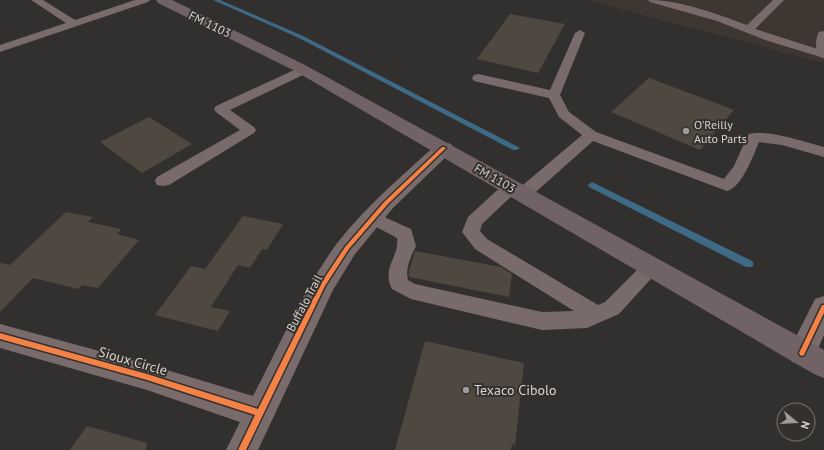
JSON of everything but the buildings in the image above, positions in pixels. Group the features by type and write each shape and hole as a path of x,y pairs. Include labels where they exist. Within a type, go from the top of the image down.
{"main road":[{"name":"FM 1103","path":"162,0 303,70 444,148 824,365"}],"street":[{"path":"824,36 824,55"},
{"name":"Buffalo Trail","path":"242,450 323,285 347,248 386,203 444,148"},
{"path":"802,353 824,307"},
{"name":"Sioux Circle","path":"0,336 147,377 259,413"}],"lane":[{"path":"36,0 74,24"},
{"path":"0,49 144,0"},
{"path":"653,0 721,19 748,30 824,55"},
{"path":"748,30 779,0"},
{"path":"554,95 580,33"},
{"path":"163,181 249,130 221,109 303,70"},
{"path":"478,78 554,95 564,114 591,135 726,186 740,167 754,137 783,141 824,152"},
{"path":"591,135 474,221 471,232 481,244 597,315"},
{"path":"373,218 405,234 406,246 397,274 399,284 411,291 542,321 587,319 612,308 651,267"}],"shaded area":[{"path":"586,0 824,0 824,63"}],"waterway":[{"path":"216,0 301,37 516,148"},
{"path":"592,185 749,264"}],"cycle path":[{"path":"242,450 323,285 347,248 386,203 444,148"},
{"path":"802,353 824,307"},
{"path":"0,336 147,377 259,413"}],"place":[{"name":"O'Reilly Auto Parts","path":"686,131"},
{"name":"Texaco Cibolo","path":"466,390"}]}
